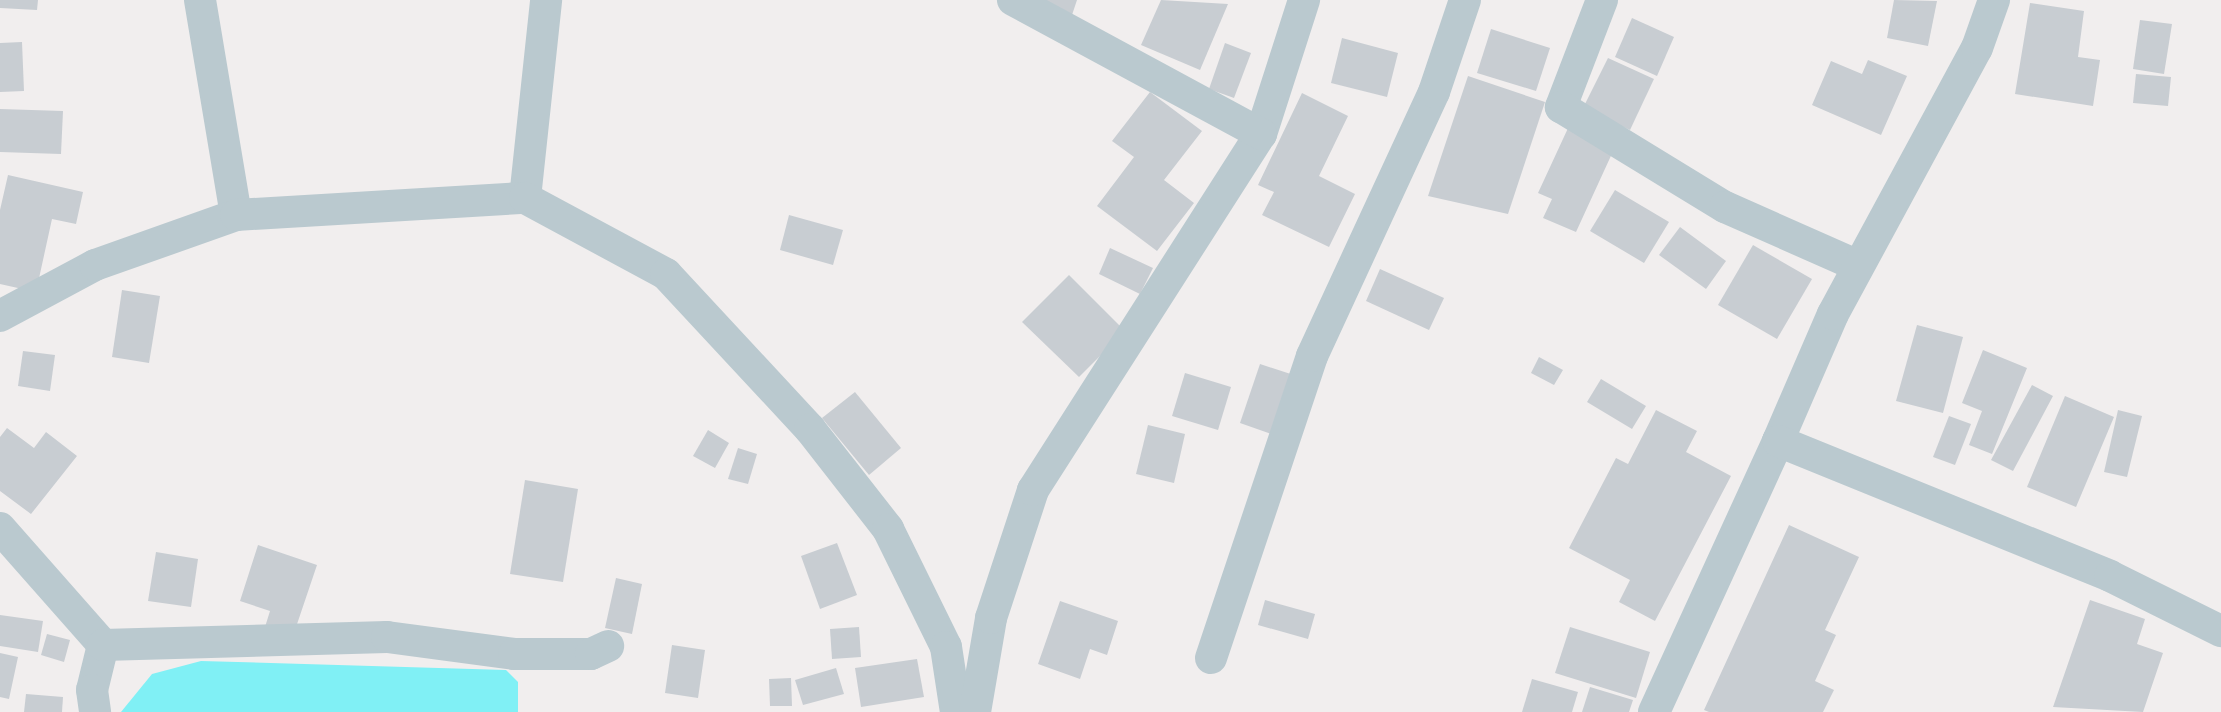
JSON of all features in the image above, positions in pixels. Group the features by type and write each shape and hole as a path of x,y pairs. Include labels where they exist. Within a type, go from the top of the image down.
{"street":[{"path":"200,0 236,215"},
{"path":"525,198 546,0"},
{"path":"1013,0 1261,134"},
{"path":"975,712 991,618 1033,490 1261,134 1304,0"},
{"path":"1211,658 1312,356 1434,92 1465,0"},
{"path":"1602,0 1561,107 1725,207 1858,266"},
{"path":"1654,712 1858,266 1977,48 1994,0"},
{"path":"0,316 95,265 236,215 525,198 666,274 810,429 888,529 946,647 956,712"},
{"path":"1778,441 2110,576 2221,631"},
{"path":"0,528 103,645"},
{"path":"103,645 387,637 514,654 591,654 608,646"},
{"path":"95,712 92,690 103,645"}],"water":[{"path":"201,661 506,670 518,682 518,712 121,712 152,674"}],"building":[{"path":"0,0 38,0 37,10 0,8"},
{"path":"1033,0 1077,0 1072,15"},
{"path":"1161,0 1228,4 1200,70 1141,45"},
{"path":"1894,0 1937,1 1928,46 1887,38"},
{"path":"2030,3 2084,11 2078,57 2100,60 2093,106 2015,94"},
{"path":"1632,18 1674,37 1657,76 1615,57"},
{"path":"2140,20 2172,24 2164,74 2133,69"},
{"path":"1491,29 1550,48 1536,91 1477,73"},
{"path":"1342,38 1398,53 1387,97 1331,83"},
{"path":"22,42 24,91 0,92 0,43"},
{"path":"1225,43 1251,53 1234,98 1209,89"},
{"path":"1608,58 1654,79 1630,130 1583,108"},
{"path":"1868,60 1907,76 1881,135 1812,105 1831,61 1862,74"},
{"path":"2136,74 2171,77 2168,106 2133,103"},
{"path":"1468,76 1545,102 1508,214 1428,196"},
{"path":"1150,92 1202,131 1164,180 1194,203 1157,251 1097,206 1134,157 1112,141"},
{"path":"1302,93 1348,116 1319,176 1355,194 1329,247 1262,215 1274,192 1258,185"},
{"path":"0,109 63,111 61,154 0,152"},
{"path":"1569,126 1615,147 1576,232 1543,218 1552,199 1538,193"},
{"path":"8,175 83,192 76,224 52,219 36,292 0,284 0,210"},
{"path":"1615,190 1669,222 1644,263 1590,231"},
{"path":"789,215 843,230 833,265 780,250"},
{"path":"1680,227 1726,261 1706,289 1659,255"},
{"path":"1753,245 1812,279 1777,339 1718,305"},
{"path":"1110,248 1153,268 1140,294 1099,274"},
{"path":"1380,269 1444,298 1429,330 1366,301"},
{"path":"1069,275 1125,331 1079,377 1022,322"},
{"path":"122,290 160,296 149,363 112,357"},
{"path":"1917,325 1963,337 1943,413 1896,401"},
{"path":"1983,350 2027,368 1992,454 1969,445 1982,411 1962,403"},
{"path":"23,351 55,355 50,391 18,386"},
{"path":"1539,357 1563,370 1554,385 1531,373"},
{"path":"1260,364 1303,378 1283,438 1240,423"},
{"path":"1185,373 1231,387 1218,430 1172,416"},
{"path":"1601,379 1646,406 1632,429 1587,402"},
{"path":"2032,385 2053,396 2013,471 1991,460"},
{"path":"855,392 901,448 869,475 822,418"},
{"path":"2065,396 2114,417 2076,507 2027,487"},
{"path":"1656,410 1697,431 1686,452 1731,476 1655,621 1619,602 1630,580 1569,548 1616,458 1628,464"},
{"path":"2118,410 2142,416 2127,477 2104,472"},
{"path":"1949,416 1971,424 1955,465 1933,457"},
{"path":"1148,425 1185,434 1174,483 1136,474"},
{"path":"7,428 34,448 46,432 77,456 31,514 0,491 0,437"},
{"path":"708,430 729,443 715,468 693,456"},
{"path":"738,448 757,454 748,484 728,479"},
{"path":"525,480 578,489 563,582 510,574"},
{"path":"1789,525 1859,557 1825,630 1836,635 1815,681 1834,690 1823,712 1704,710"},
{"path":"837,543 857,595 820,609 801,556"},
{"path":"258,545 317,565 293,636 265,627 270,611 240,601"},
{"path":"156,552 198,559 191,607 148,601"},
{"path":"616,578 642,584 632,634 605,628"},
{"path":"1265,600 1315,614 1308,639 1258,625"},
{"path":"2090,600 2145,619 2137,644 2163,653 2143,712 2053,707"},
{"path":"1060,601 1118,621 1107,655 1090,649 1080,679 1038,664"},
{"path":"0,615 43,621 38,652 0,646"},
{"path":"859,627 861,657 832,659 830,629"},
{"path":"1570,627 1650,652 1636,698 1555,673"},
{"path":"47,634 70,640 64,662 41,655"},
{"path":"672,645 705,650 698,698 665,693"},
{"path":"0,653 18,657 9,699 0,697"},
{"path":"917,659 924,697 861,707 855,668"},
{"path":"836,668 844,694 803,705 795,680"},
{"path":"791,678 792,706 770,706 769,679"},
{"path":"1532,679 1578,692 1572,712 1522,712"},
{"path":"1590,687 1633,700 1629,712 1582,712"},
{"path":"26,694 63,697 62,712 24,712"}]}
